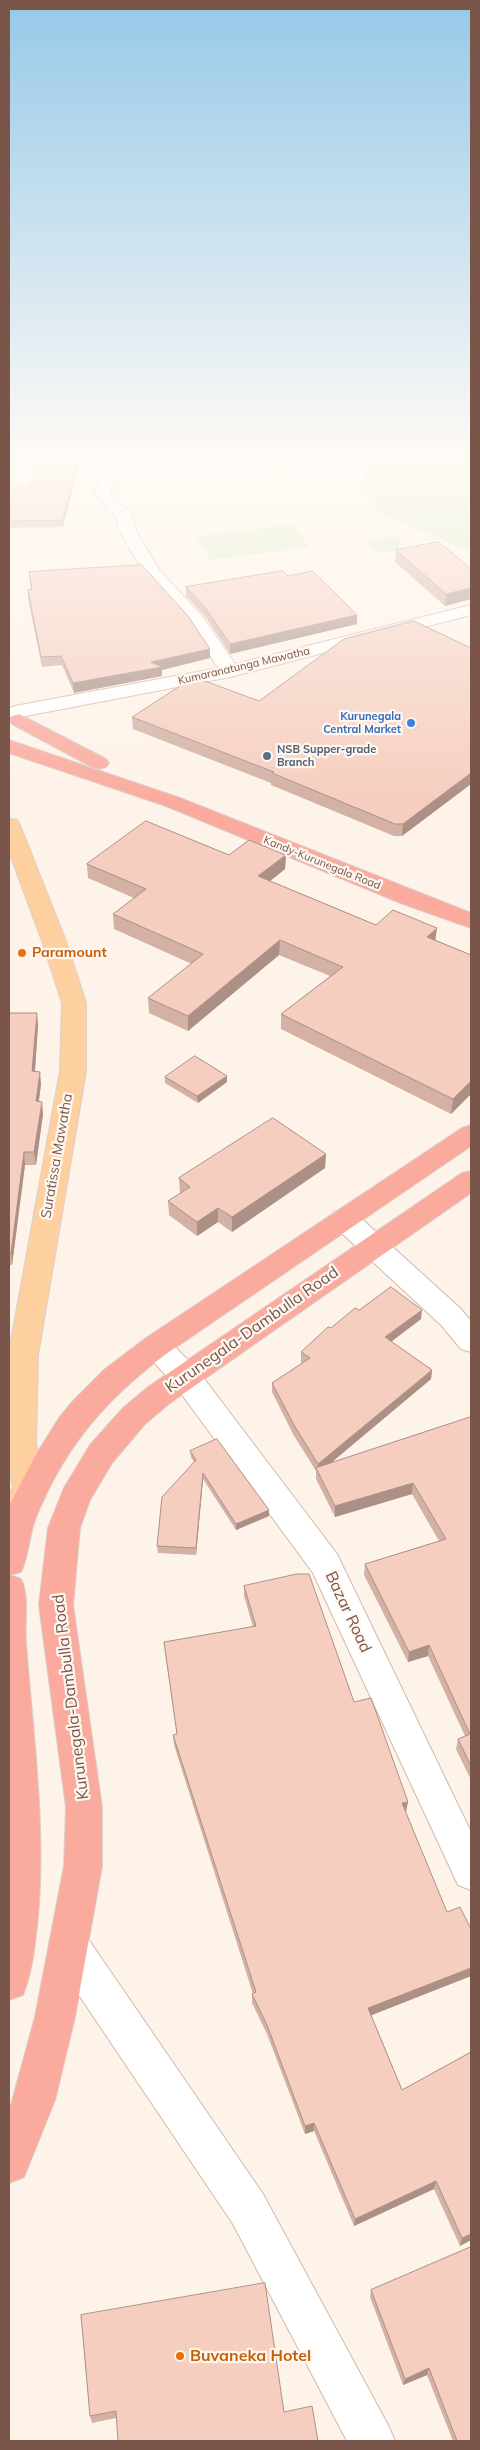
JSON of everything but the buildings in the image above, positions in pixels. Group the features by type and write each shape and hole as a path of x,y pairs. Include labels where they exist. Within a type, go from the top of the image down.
{"highway":[{"name":"Kandy-Kurunegala Road","path":"13,719 173,802"},
{"name":"Kandy-Kurunegala Road","path":"9,746 173,802 411,899 471,920"},
{"path":"9,1562 10,1545 19,1500 84,1407 118,1373 471,1134"},
{"name":"Kurunegala-Dambulla Road","path":"9,2162 34,2100 55,2017 83,1866 84,1807 56,1605 64,1528 75,1497 102,1454 134,1416 185,1376 471,1180"},
{"path":"9,1589 9,1641 20,1745 23,1839 18,1927 9,1981"}],"main road":[{"name":"Suratissa Mawatha","path":"9,825 54,941 74,1003 73,1071 23,1355 19,1500"}],"street":[{"path":"152,572 197,620 230,671"},
{"name":"Kumaranatunga Mawatha","path":"13,719 230,671 471,610"},
{"path":"344,1219 451,1317 471,1341"},
{"name":"Bazar Road","path":"156,1346 185,1376 325,1564 471,1872"},
{"path":"68,1944 248,2209 372,2441"}],"place":[{"name":"Kurunegala Central Market","path":"411,723"},
{"name":"NSB Supper-grade Branch","path":"267,756"},
{"name":"Paramount","path":"22,953"},
{"name":"Buvaneka Hotel","path":"180,2356"}]}
